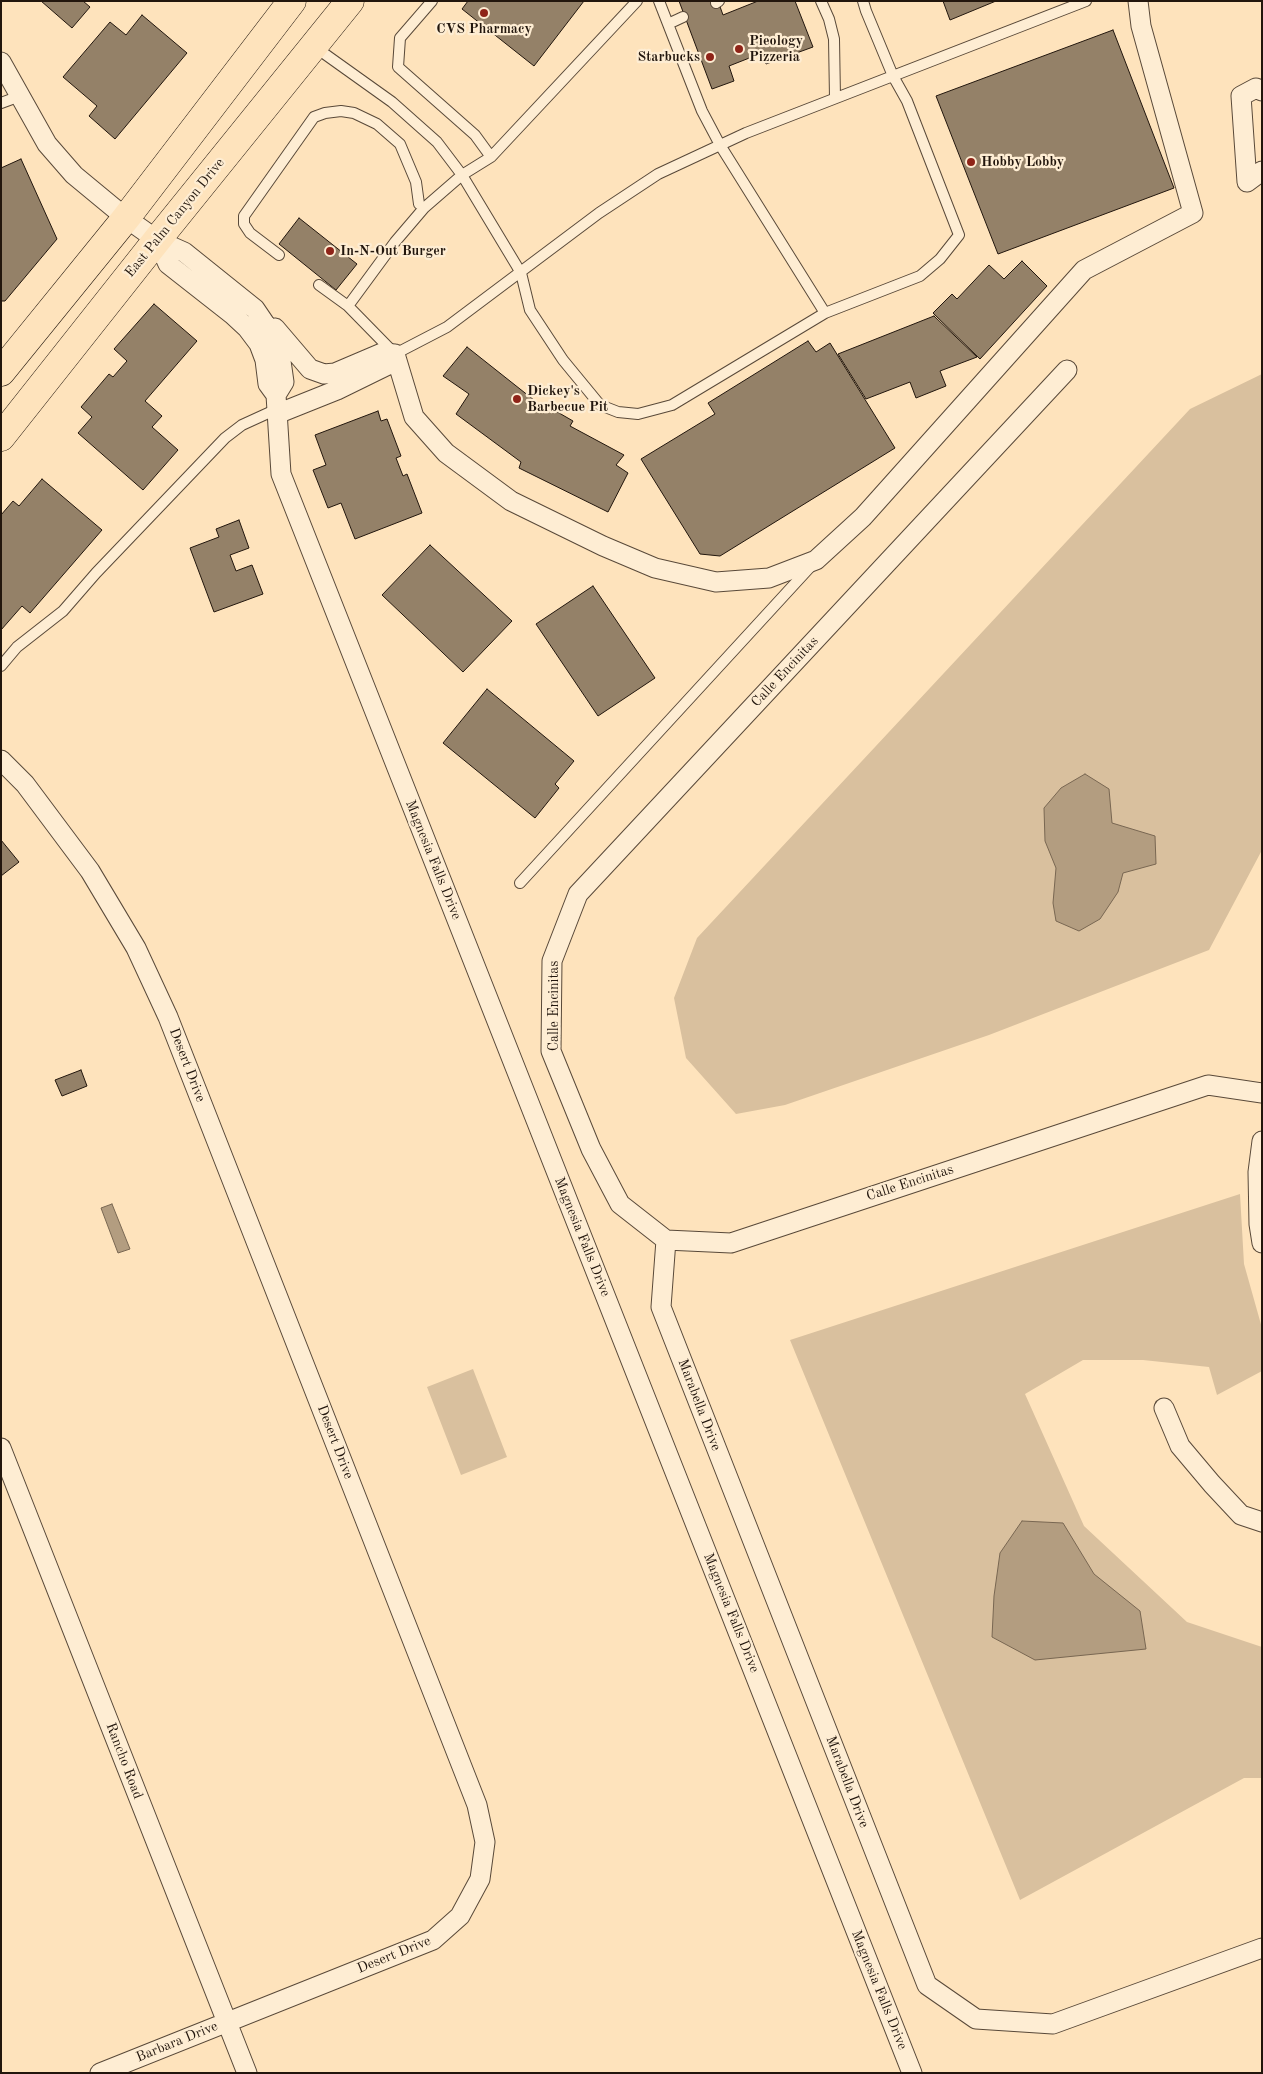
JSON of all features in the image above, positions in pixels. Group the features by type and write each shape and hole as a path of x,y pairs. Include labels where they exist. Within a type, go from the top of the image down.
{"main road":[{"path":"1,372 126,218 292,1"},
{"name":"East Palm Canyon Drive","path":"1,437 350,1"}],"street":[{"path":"395,354 414,417 446,453 511,501 594,542 655,568 716,582 769,578 816,560 863,517 1084,270 1193,213 1142,26 1138,1"},
{"name":"Magnesia Falls Drive","path":"1,62 47,144 74,175 126,218 157,240 184,252 254,309 262,318 274,337 280,354 284,382 277,406"},
{"path":"1262,91 1256,88 1240,96 1247,182 1262,171"},
{"name":"Magnesia Falls Drive","path":"157,240 168,264 247,328 259,344 265,360 268,384 277,406 282,474 912,2073"},
{"path":"262,318 280,332 310,369 316,372 335,374 382,353 395,354"},
{"path":"277,406 337,390 388,365 395,354"},
{"name":"Calle Encinitas","path":"1067,370 578,894 552,961 551,1051 591,1149 620,1204 666,1240 731,1243 1208,1085 1262,1094"},
{"name":"Desert Drive","path":"1,760 25,784 90,871 136,948 164,1009 477,1805 485,1842 480,1879 460,1916 433,1940 227,2022"},
{"path":"1262,1141 1258,1172 1259,1224 1262,1243"},
{"name":"Marabella Drive","path":"666,1240 661,1308 927,1985 976,2019 1053,2024 1262,1948"},
{"path":"1164,1408 1180,1446 1212,1484 1241,1515 1262,1522"},
{"name":"Rancho Road","path":"1,1448 247,2073"},
{"name":"Barbara Drive","path":"100,2073 227,2022"}],"lane":[{"path":"432,1 400,38 398,67 475,135 491,157"},
{"path":"348,306 395,242 424,208 462,176 491,157 637,1"},
{"path":"659,1 702,111 720,145 825,313"},
{"path":"821,1 830,19 834,39 835,98"},
{"path":"314,46 392,102 438,142 462,176 522,273 530,310 563,360 600,405 618,412 638,414 672,405 825,313 920,276 940,259 958,235 907,101 893,76 863,1"},
{"path":"318,285 348,306 395,354 447,327 599,214 658,174 746,133 1086,1"},
{"path":"668,24 683,17"},
{"path":"1,104 20,96"},
{"path":"279,255 250,233 244,224 244,216 314,117 325,112 341,111 354,113 377,124 400,144 416,182 419,204"},
{"path":"1,666 17,647 63,612 96,572 225,438 242,425 277,406"},
{"path":"520,883 816,560"}],"shaded area":[{"path":"1262,374 1262,850 1209,950 989,1035 785,1105 736,1114 686,1058 674,998 697,938 1190,409"},
{"path":"1085,774 1109,789 1112,823 1155,836 1156,864 1123,873 1118,892 1100,919 1079,931 1056,921 1053,903 1056,868 1045,841 1044,808 1061,788"},
{"path":"1240,1194 1244,1264 1262,1328 1262,1371 1217,1395 1209,1367 1143,1360 1083,1360 1025,1394 1084,1526 1187,1622 1262,1647 1262,1778 1244,1778 1020,1900 790,1340"},
{"path":"112,1204 130,1249 118,1253 101,1208"},
{"path":"473,1369 507,1457 461,1475 427,1387"},
{"path":"1022,1521 1063,1523 1094,1574 1140,1611 1146,1649 1035,1660 992,1637 994,1596 1000,1553"}],"building":[{"path":"41,1 83,1 90,7 72,28"},
{"path":"468,1 584,1 534,66 462,9"},
{"path":"679,1 718,1 723,15 758,1 795,1 813,47 766,64 762,53 729,66 734,81 712,89"},
{"path":"943,1 996,1 950,20"},
{"path":"142,15 187,53 115,139 89,116 97,106 63,77 110,22 126,35"},
{"path":"1113,30 1174,188 998,254 936,96"},
{"path":"21,159 57,239 5,301 1,301 1,168"},
{"path":"299,218 357,264 336,290 279,244"},
{"path":"1022,261 1047,286 980,359 933,313 952,294 957,299 989,265 1004,279"},
{"path":"154,304 197,341 145,401 162,416 152,427 178,450 143,490 78,433 92,417 81,407 109,374 113,377 127,361 114,349"},
{"path":"934,316 977,357 940,371 946,386 916,398 910,382 866,399 838,354"},
{"path":"808,341 816,352 830,343 895,448 720,556 700,554 641,459 715,414 708,403"},
{"path":"467,347 544,408 547,406 573,421 570,426 624,455 616,465 628,473 608,512 519,468 521,462 456,414 469,394 443,376"},
{"path":"378,411 381,421 387,419 401,456 396,458 403,476 407,474 422,513 355,539 341,503 328,508 313,470 326,465 315,435"},
{"path":"42,479 102,530 30,613 22,606 1,630 1,515 13,501 19,506"},
{"path":"239,520 249,548 230,555 236,571 252,565 263,594 214,612 190,548 219,537 216,529"},
{"path":"430,545 512,621 463,672 382,595"},
{"path":"593,586 655,678 598,716 536,624"},
{"path":"487,689 574,761 555,784 559,788 535,818 443,743"},
{"path":"1,840 19,862 1,876"},
{"path":"81,1070 87,1086 62,1096 55,1080"}],"place":[{"name":"CVS Pharmacy","path":"484,13"},
{"name":"Pieology Pizzeria","path":"739,49"},
{"name":"Starbucks","path":"710,57"},
{"name":"Hobby Lobby","path":"971,162"},
{"name":"In-N-Out Burger","path":"330,251"},
{"name":"Dickey's Barbecue Pit","path":"517,399"}]}
